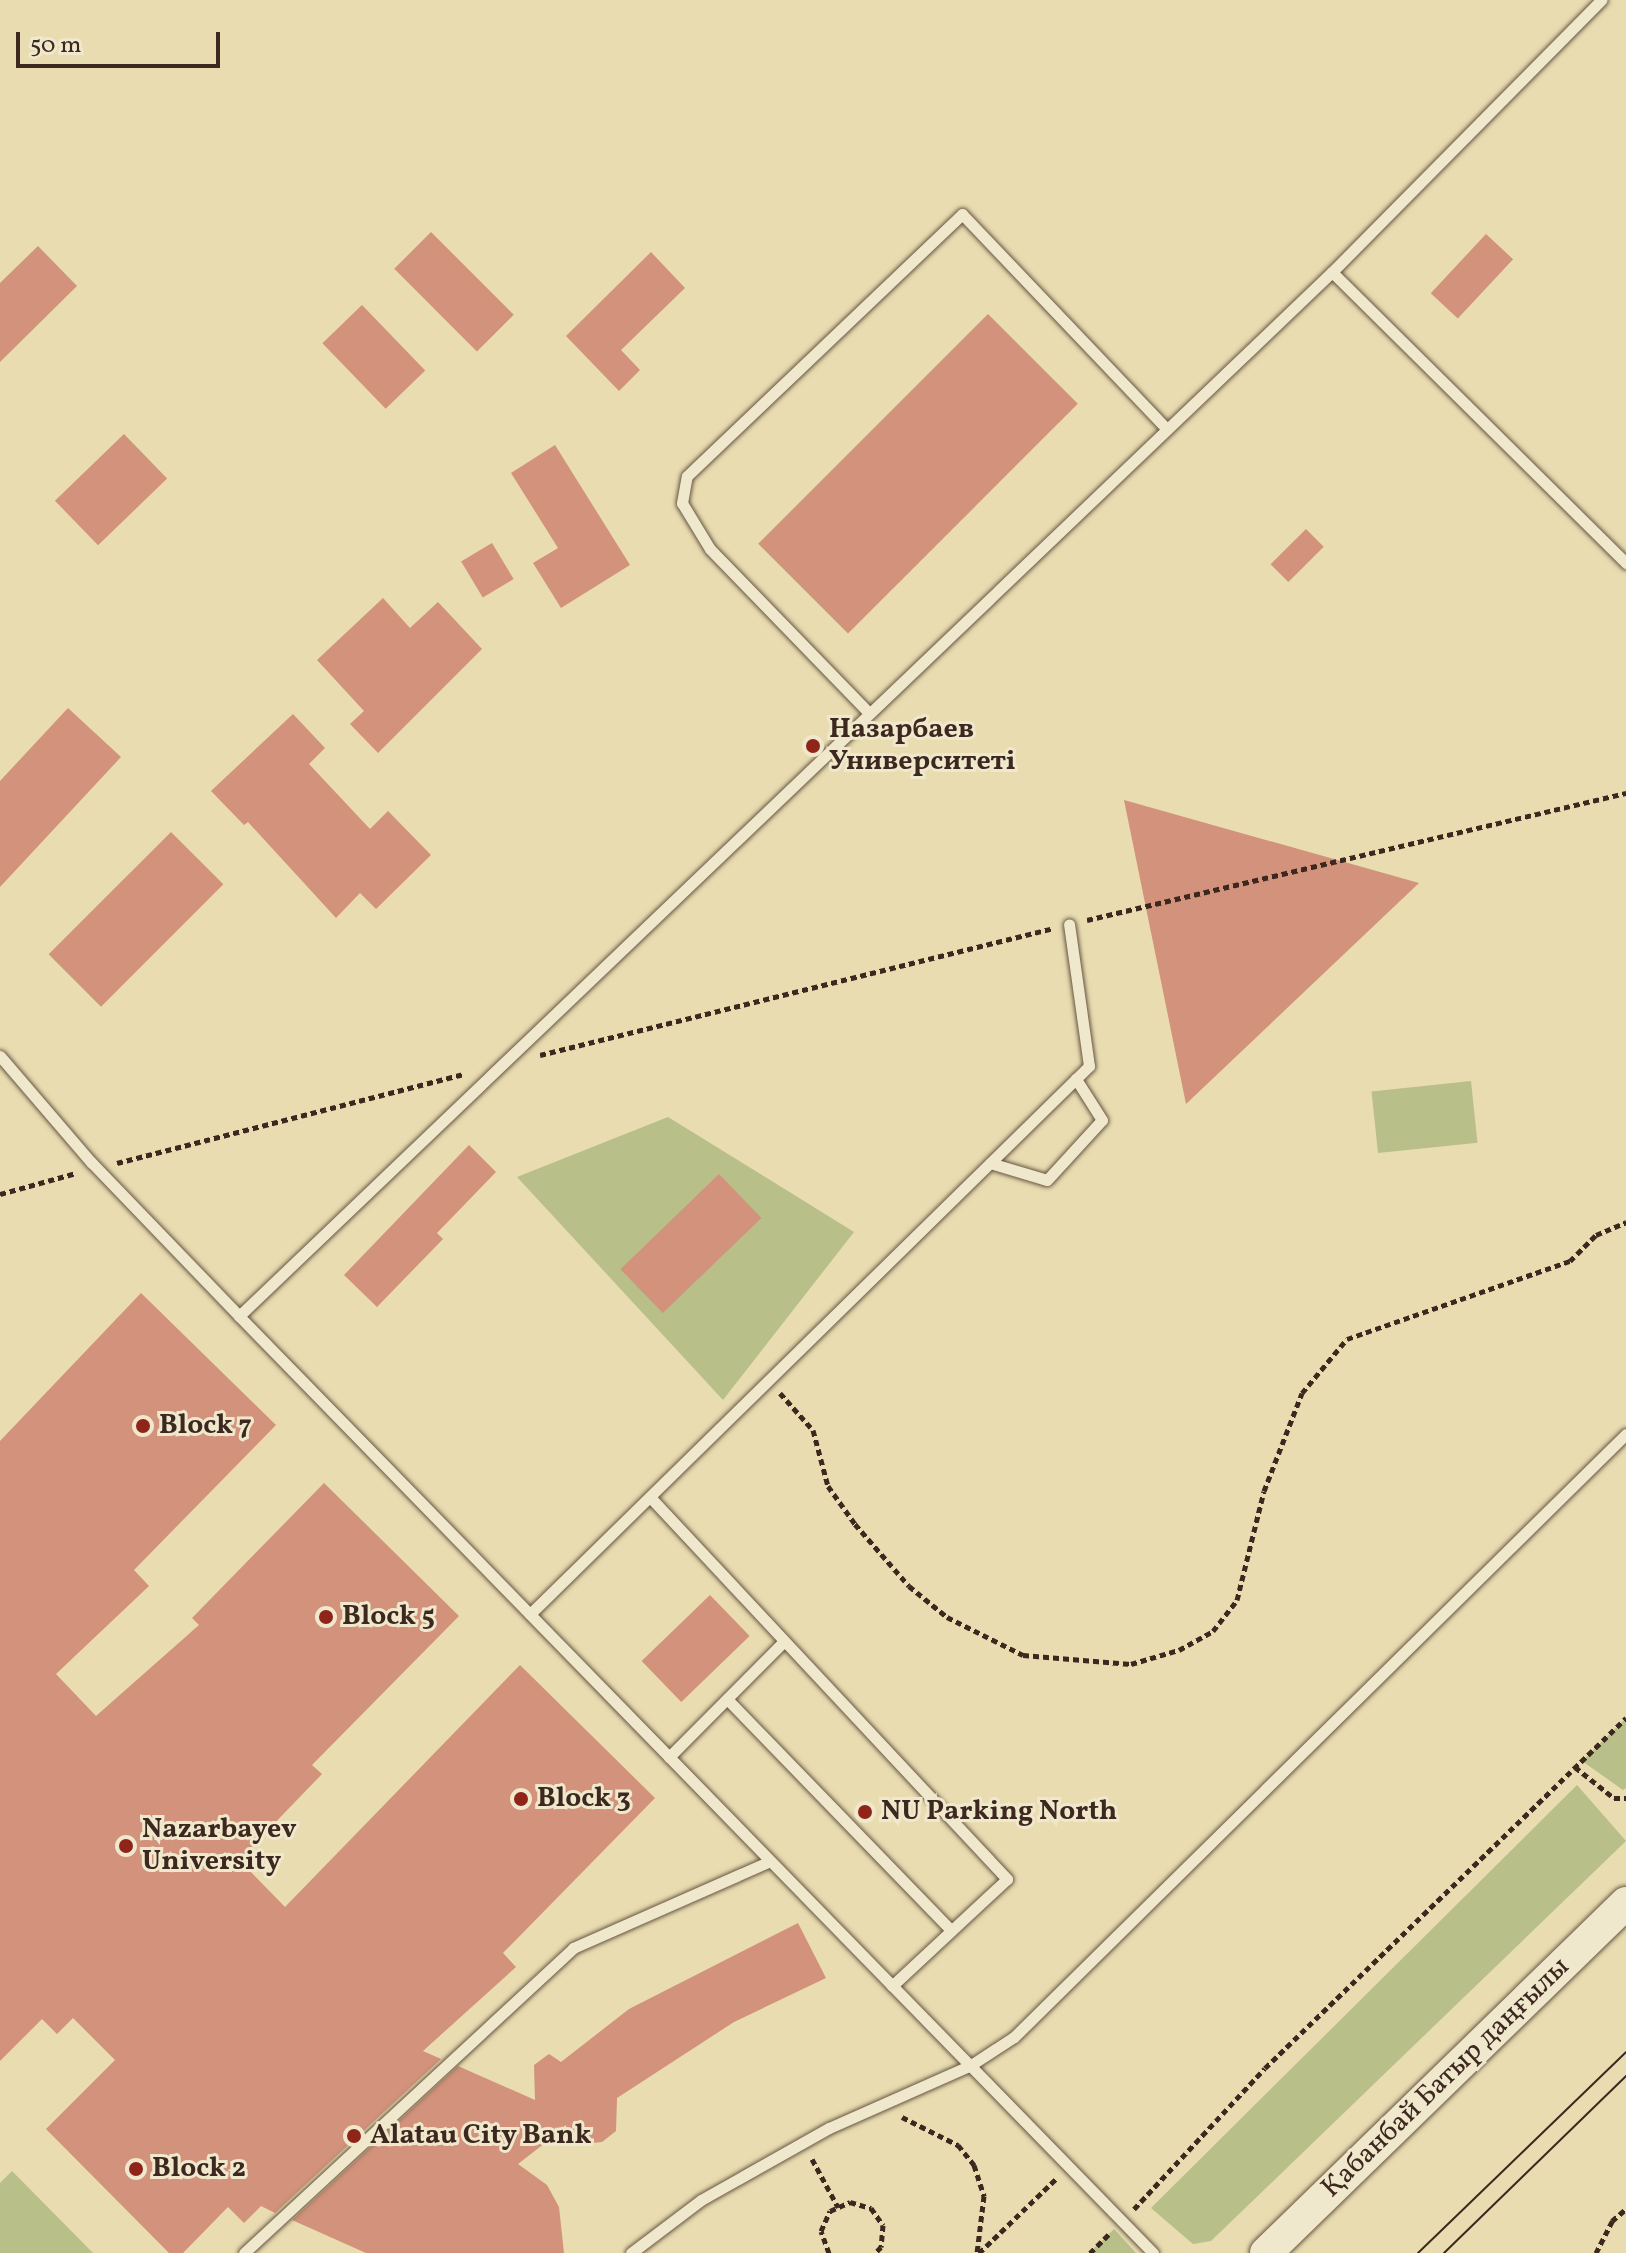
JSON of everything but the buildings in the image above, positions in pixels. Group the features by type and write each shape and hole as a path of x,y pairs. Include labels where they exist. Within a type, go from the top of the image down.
{"main road":[{"name":"Қабанбай Батыр даңғылы","path":"1266,2253 1626,1903"}],"lane":[{"path":"239,1316 1332,272 1601,0"},
{"path":"869,713 710,549 682,503 687,476 927,247 962,214 1167,429"},
{"path":"1332,272 1626,563"},
{"path":"530,1614 1089,1066 1069,924"},
{"path":"0,1056 97,1168 239,1316 1153,2253"},
{"path":"990,1163 1047,1180 1102,1120 1076,1079"},
{"path":"631,2253 701,2200 803,2142 971,2065 1014,2037 1626,1434"},
{"path":"650,1497 1007,1879 892,1986"},
{"path":"669,1757 784,1641"},
{"path":"727,1699 951,1930"},
{"path":"244,2253 573,1948 770,1861"}],"path":[{"path":"0,1194 1069,924 1626,793"},
{"path":"769,1380 813,1430 828,1486 855,1524 909,1586 938,1609 1023,1655 1131,1664 1179,1650 1213,1631 1237,1600 1264,1491 1302,1393 1347,1339 1570,1261 1596,1235 1626,1222"},
{"path":"1090,2253 1265,2068 1626,1718"},
{"path":"1575,1767 1614,1798 1626,1798"},
{"path":"878,2106 958,2145 974,2165 984,2196 978,2253"},
{"path":"803,2142 838,2207"},
{"path":"978,2253 1069,2167"},
{"path":"829,2253 821,2231 830,2211 850,2202 871,2208 883,2225 881,2247 875,2253"},
{"path":"1596,2253 1612,2221 1626,2209"}],"green space":[{"path":"1471,1081 1477,1143 1378,1153 1372,1091"},
{"path":"668,1117 854,1232 723,1400 517,1177"},
{"path":"1626,1718 1626,1788 1623,1790 1582,1761"},
{"path":"1577,1785 1626,1841 1211,2241 1193,2244 1151,2208"},
{"path":"12,2171 93,2253 0,2253 0,2183"},
{"path":"1114,2229 1136,2253 1089,2253"}],"tram line":[{"path":"1418,2253 1626,2052"},
{"path":"1444,2253 1626,2076"}],"place":[{"name":"Назарбаев Университеті","path":"813,746"},
{"name":"Block 7","path":"143,1426"},
{"name":"Block 5","path":"326,1617"},
{"name":"Block 3","path":"521,1799"},
{"name":"NU Parking North","path":"865,1812"},
{"name":"Nazarbayev University","path":"126,1846"},
{"name":"Alatau City Bank","path":"354,2136"},
{"name":"Block 2","path":"136,2169"}]}
